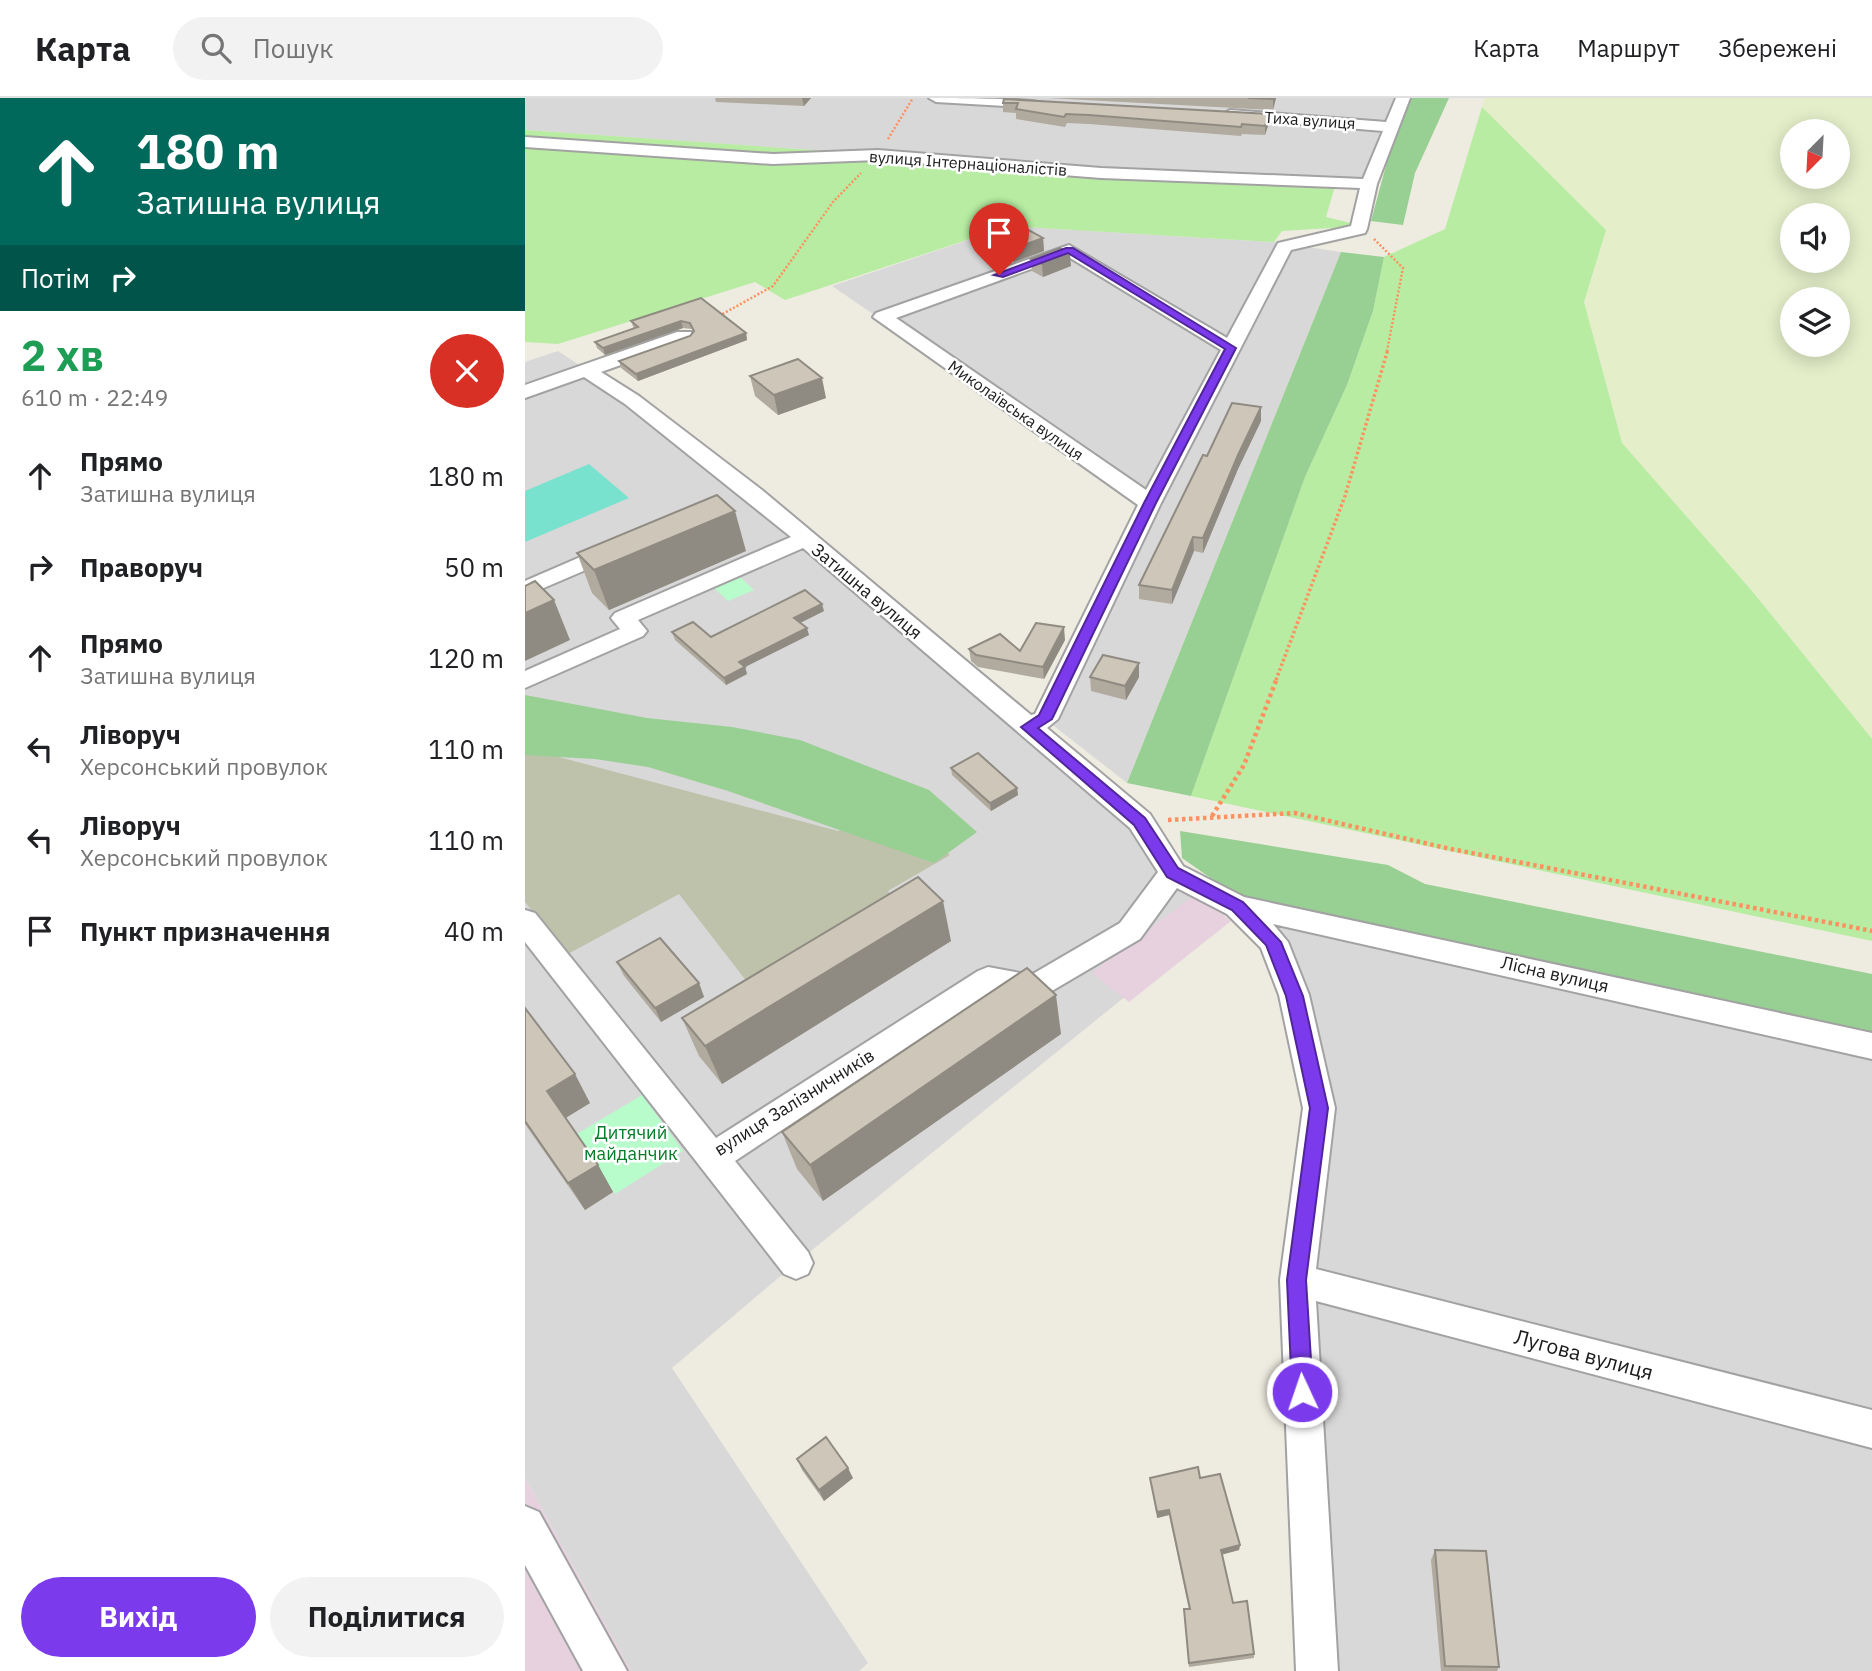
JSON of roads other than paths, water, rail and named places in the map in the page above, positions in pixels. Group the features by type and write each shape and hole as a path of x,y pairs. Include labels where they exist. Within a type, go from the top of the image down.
{"street":[{"path":"936,98 1061,105"},
{"path":"1028,727 1045,719 1150,503 1284,247 1305,238 1334,236 1359,229 1369,184 1403,98"},
{"name":"Тиха вулиця","path":"1214,114 1391,127"},
{"name":"вулиця Інтернаціоналістів","path":"525,142 773,159 878,155 1101,173 1369,184"},
{"name":"Миколаївська вулиця","path":"1150,503 882,317 1069,250 1231,348"},
{"path":"525,392 684,336"},
{"name":"Затишна вулиця","path":"586,370 632,400 754,495 1140,821 1173,873"},
{"path":"731,503 754,495"},
{"path":"525,680 635,631 623,618 805,539"},
{"path":"525,589 637,540"},
{"path":"1173,873 1237,906 1273,942 1294,996 1319,1108 1297,1280 1317,1671"},
{"name":"вулиця Залізничників","path":"531,940 712,1158 988,979 1034,987 1130,931 1173,873"},
{"name":"Лісна вулиця","path":"1237,906 1502,962 1872,1046"},
{"path":"712,1158 796,1263"},
{"name":"Лугова вулиця","path":"1297,1280 1872,1429"},
{"path":"525,1526 606,1671"}],"park label":[{"name":"Дитячий майданчик","path":"631,1142"}]}
